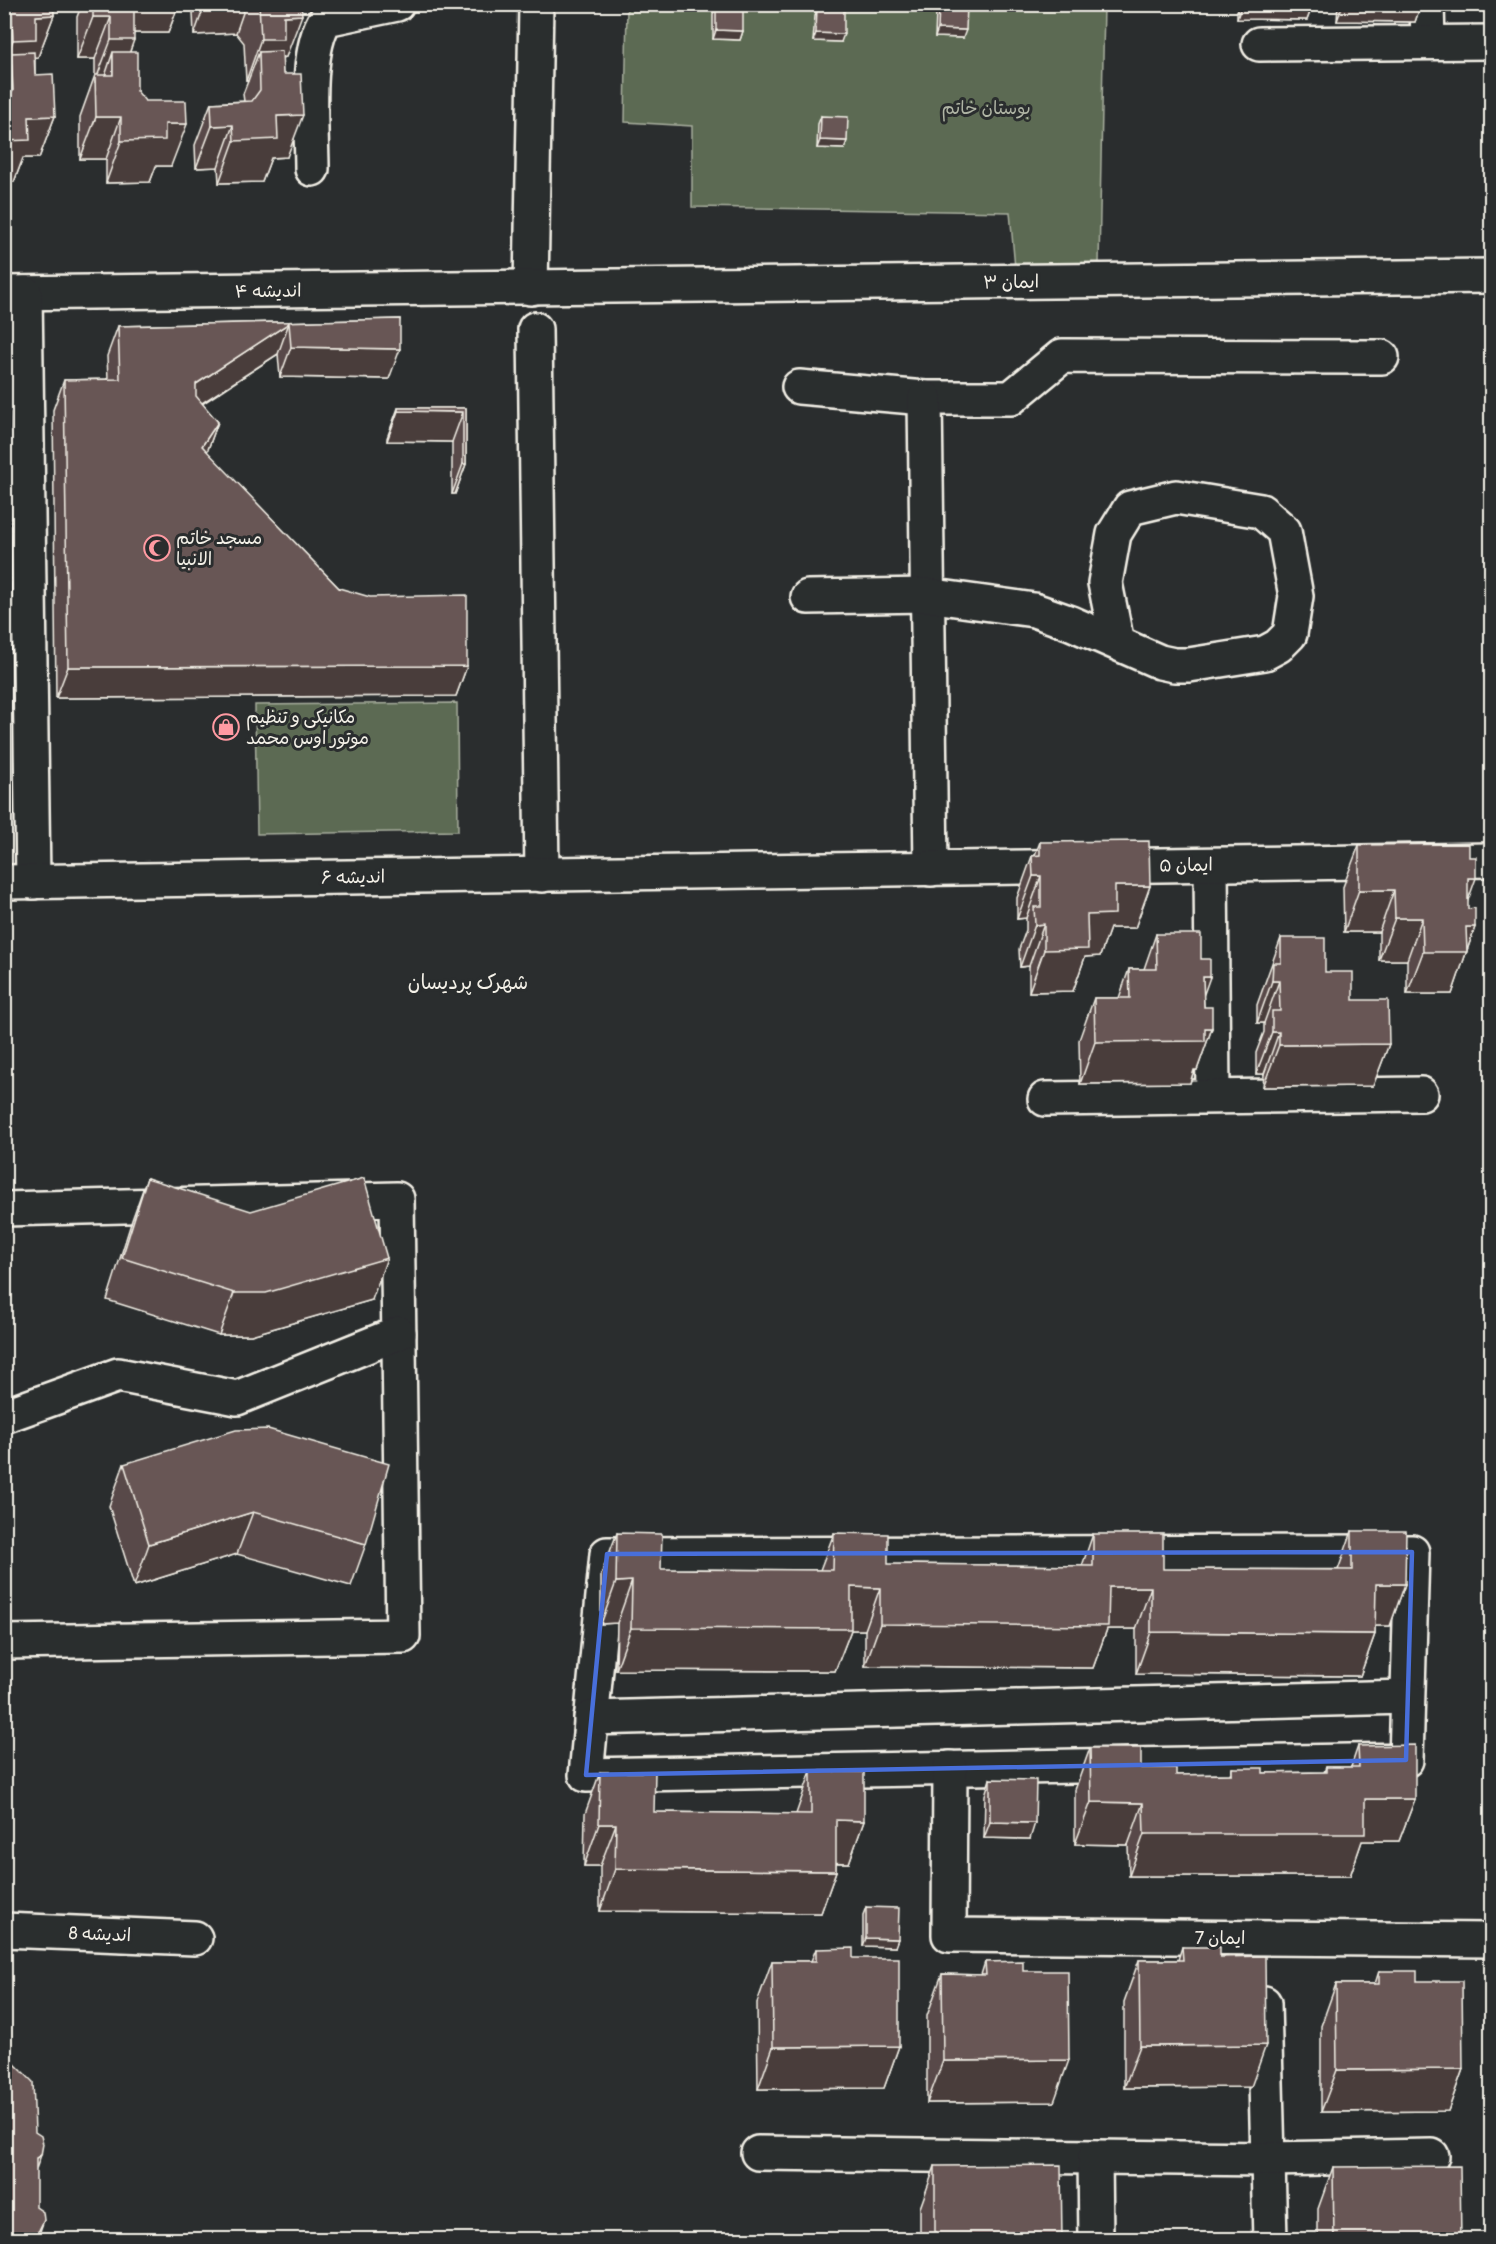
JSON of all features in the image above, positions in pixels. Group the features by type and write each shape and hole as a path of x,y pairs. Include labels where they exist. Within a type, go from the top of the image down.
{"street":[{"path":"312,169 313,60 319,29 326,19 397,4"},
{"path":"531,288 536,4"},
{"path":"1427,4 1428,42"},
{"path":"1259,44 1491,42"},
{"name":"ایمان ۳","path":"531,288 1491,276"},
{"name":"انديشه ۴","path":"15,293 531,288"},
{"path":"15,293 19,882"},
{"path":"535,329 542,875"},
{"path":"799,387 925,398 1011,398 1062,356 1382,357"},
{"path":"925,398 931,869"},
{"path":"808,597 927,595 1034,610 1071,622 1117,643 1174,665 1189,665 1265,653 1278,646 1290,634 1296,596 1284,531 1261,511 1176,497 1130,508 1114,534 1105,583 1117,643"},
{"name":"ایمان ۵","path":"702,871 1491,861"},
{"path":"1211,865 1213,1096"},
{"name":"اندیشه ۶","path":"19,882 702,871"},
{"path":"1045,1099 1420,1094"},
{"path":"4,1209 397,1199 403,1636 4,1642"},
{"path":"4,1416 118,1375 237,1398 399,1333"},
{"path":"1412,1552 1407,1697 1406,1760 586,1775 607,1554 1412,1552"},
{"path":"591,1718 1407,1697"},
{"name":"ایمان 7","path":"950,1768 949,1935 1491,1940"},
{"name":"اندیشه 8","path":"4,1930 195,1938"},
{"path":"1264,2003 1270,2240"},
{"path":"758,2153 1268,2159 1431,2156"},
{"path":"1095,2157 1096,2240"}],"highlighted area":[{"path":"1412,1552 1406,1760 586,1775 607,1554"}],"green space":[{"name":"بوستان خاتم","path":"627,5 1104,5 1099,264 1015,268 1010,212 692,207 692,126 625,122"},
{"path":"457,703 458,831 257,834 255,705"}],"building":[{"path":"11,4 53,4 54,15 36,16 36,39 13,40"},
{"path":"93,4 134,4 134,40 111,40 111,17 93,17"},
{"path":"259,4 301,4 302,15 284,16 284,39 261,39"},
{"path":"939,4 967,5 966,30 938,29"},
{"path":"716,6 743,7 743,31 716,30"},
{"path":"817,8 844,9 844,34 816,33"},
{"path":"282,51 283,74 301,74 303,115 277,116 278,139 234,141 233,125 212,126 211,103 252,101 260,90 259,52"},
{"path":"34,52 35,75 53,74 55,116 29,117 30,140 4,141 4,101 13,91 11,53"},
{"path":"113,52 137,52 137,91 145,101 186,101 187,124 165,124 165,140 121,141 121,117 96,117 95,75 113,75"},
{"path":"821,116 848,117 847,141 820,140"},
{"name":"مسجد خاتم الانبیا","path":"400,319 400,349 291,347 289,323 196,384 196,396 218,422 202,446 339,588 370,597 467,595 467,666 68,667 64,380 120,379 118,326"},
{"path":"398,408 466,408 466,464 463,464 463,412 398,411"},
{"path":"1149,841 1150,886 1115,886 1115,914 1087,915 1088,949 1044,950 1044,924 1035,925 1034,907 1041,907 1041,876 1033,876 1032,856 1040,855 1040,842"},
{"path":"1469,844 1469,857 1476,857 1476,878 1468,878 1468,909 1475,908 1475,927 1466,927 1467,952 1423,952 1422,918 1395,918 1394,890 1359,890 1359,845"},
{"path":"1156,934 1201,934 1201,959 1210,959 1210,977 1203,977 1204,1007 1212,1007 1212,1028 1205,1028 1205,1041 1095,1042 1094,998 1130,998 1129,969 1157,969"},
{"path":"1281,938 1325,938 1325,972 1353,972 1353,1000 1388,1000 1389,1044 1279,1045 1279,1032 1272,1032 1272,1011 1280,1011 1279,981 1272,981 1273,963 1281,963"},
{"path":"147,1178 251,1211 364,1178 387,1258 266,1293 234,1293 122,1258"},
{"path":"268,1429 389,1464 366,1544 253,1512 149,1544 124,1464 236,1430"},
{"path":"1352,1531 1406,1531 1405,1584 1376,1584 1375,1634 1151,1632 1151,1587 1109,1587 1108,1626 880,1624 880,1588 851,1587 851,1629 631,1628 632,1581 616,1582 617,1533 662,1534 661,1569 833,1570 834,1533 888,1534 888,1564 1093,1566 1093,1534 1163,1534 1163,1569 1352,1570"},
{"path":"1415,1745 1415,1799 1365,1799 1365,1834 1144,1834 1143,1803 1091,1802 1090,1748 1141,1748 1141,1768 1176,1768 1176,1775 1232,1774 1232,1768 1263,1768 1263,1773 1326,1772 1326,1767 1359,1767 1358,1746"},
{"path":"811,1771 864,1772 864,1821 836,1820 836,1871 615,1869 616,1824 599,1824 600,1772 655,1772 654,1812 811,1814"},
{"path":"990,1779 1036,1780 1035,1823 990,1822"},
{"path":"866,1907 899,1908 898,1939 866,1938"},
{"path":"1182,1947 1220,1947 1220,1957 1265,1956 1266,2045 1140,2046 1139,1960 1183,1960"},
{"path":"853,1948 853,1958 899,1958 899,2046 773,2047 772,1961 816,1961 816,1949"},
{"path":"1023,1961 1023,1971 1068,1971 1069,2060 943,2061 942,1974 986,1975 985,1962"},
{"path":"1379,1971 1417,1971 1417,1981 1462,1981 1463,2069 1337,2070 1336,1984 1379,1984"},
{"path":"7,2056 33,2082 35,2132 41,2136 43,2144 41,2155 36,2158 36,2207 43,2212 44,2220 36,2236 30,2236 30,2240 4,2240 4,2057"},
{"path":"1061,2165 1062,2240 935,2240 935,2166"},
{"path":"1460,2166 1461,2240 1334,2240 1333,2167"}],"place":[{"name":"مسجد خاتم الانبیا","path":"157,548"},
{"name":"مکانیکی و تنظیم موتور اوس محمد","path":"226,727"}],"district":[{"name":"شهرک پردیسان","path":"468,982"}]}
